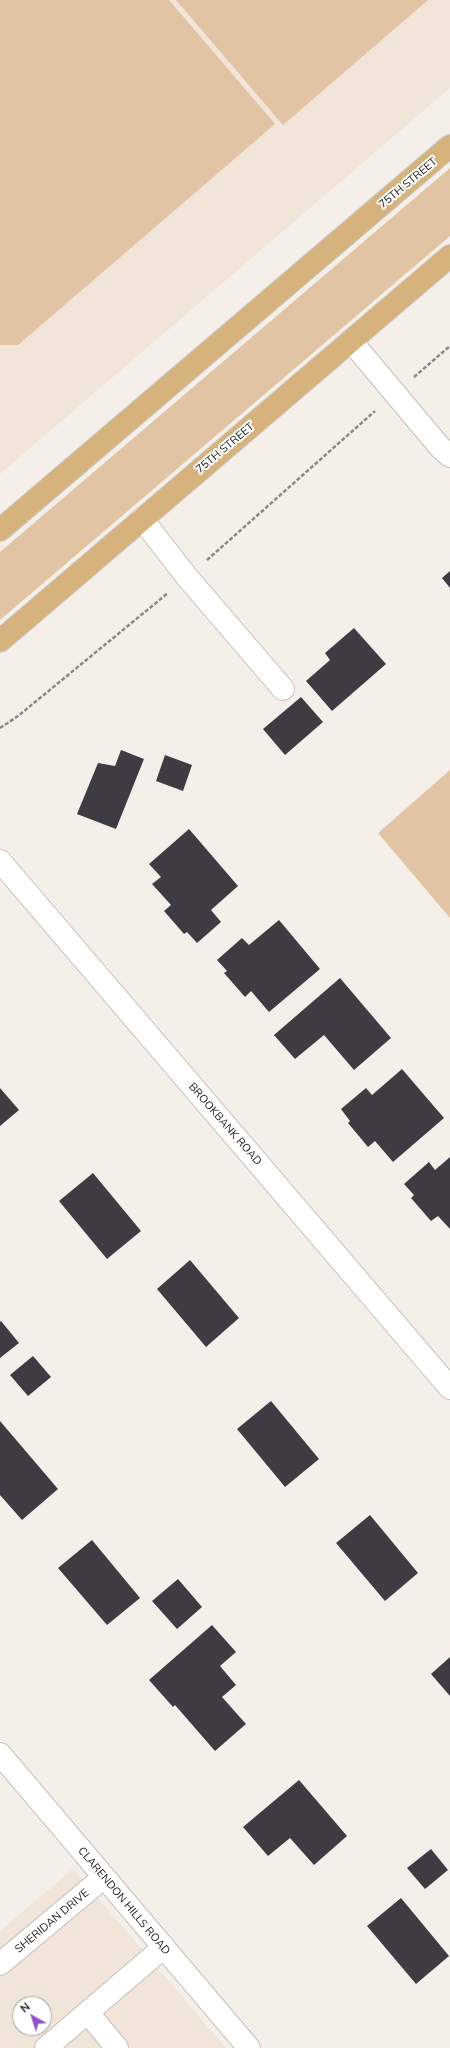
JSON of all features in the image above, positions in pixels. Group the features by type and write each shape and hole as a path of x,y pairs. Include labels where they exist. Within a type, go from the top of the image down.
{"main road":[{"name":"75TH STREET","path":"0,530 450,146"},
{"name":"75TH STREET","path":"0,641 450,256"}],"street":[{"path":"351,341 439,446 450,456"},
{"path":"142,519 187,576 283,689"},
{"name":"BROOKBANK ROAD","path":"0,861 450,1388"},
{"name":"CLARENDON HILLS ROAD","path":"0,1754 249,2048"},
{"name":"SHERIDAN DRIVE","path":"0,1964 104,1877"},
{"path":"46,2048 164,1948"},
{"path":"88,2013 117,2048"}],"path":[{"path":"0,728 18,716 187,576 450,346"}],"shaded area":[{"path":"0,0 450,0 450,88 0,474"},
{"path":"0,0 169,0 275,124 18,345 0,345"},
{"path":"176,0 428,0 283,125"},
{"path":"450,168 450,236 0,620 0,552"},
{"path":"450,770 450,918 378,833"},
{"path":"73,1869 226,2048 0,2048 0,1931"}],"building":[{"path":"450,571 450,588 442,578"},
{"path":"354,628 386,664 332,711 306,681 330,660 325,653"},
{"path":"301,697 323,722 285,755 263,729"},
{"path":"121,750 144,759 116,829 77,814 98,763 115,766"},
{"path":"165,755 192,765 183,791 156,781"},
{"path":"189,829 238,886 211,910 221,922 197,943 187,932 184,934 164,911 171,905 152,884 161,877 149,864"},
{"path":"279,920 320,969 269,1012 251,991 245,997 224,973 227,971 217,960 242,938 249,945"},
{"path":"340,978 391,1038 354,1070 324,1035 295,1059 274,1035"},
{"path":"402,1069 444,1118 393,1162 375,1141 368,1147 348,1123 350,1121 341,1109 366,1088 372,1095"},
{"path":"0,1088 19,1110 0,1126"},
{"path":"450,1157 450,1229 438,1216 431,1221 411,1198 414,1195 404,1184 429,1162 435,1170"},
{"path":"93,1173 141,1231 107,1259 59,1201"},
{"path":"190,1260 239,1318 206,1347 157,1289"},
{"path":"1,1321 19,1343 0,1358 0,1322"},
{"path":"33,1356 51,1377 28,1396 10,1375"},
{"path":"271,1401 319,1459 285,1487 237,1429"},
{"path":"0,1421 58,1489 22,1520 0,1495"},
{"path":"370,1515 418,1573 385,1601 336,1543"},
{"path":"92,1540 140,1598 107,1625 58,1568"},
{"path":"178,1579 202,1607 177,1629 152,1601"},
{"path":"212,1625 236,1652 220,1666 236,1685 222,1697 246,1724 215,1751 175,1705 173,1707 149,1680"},
{"path":"450,1657 450,1696 431,1674"},
{"path":"299,1780 347,1836 314,1865 290,1838 268,1856 243,1827"},
{"path":"431,1849 448,1870 425,1889 407,1868"},
{"path":"401,1898 449,1956 416,1984 367,1926"}]}
